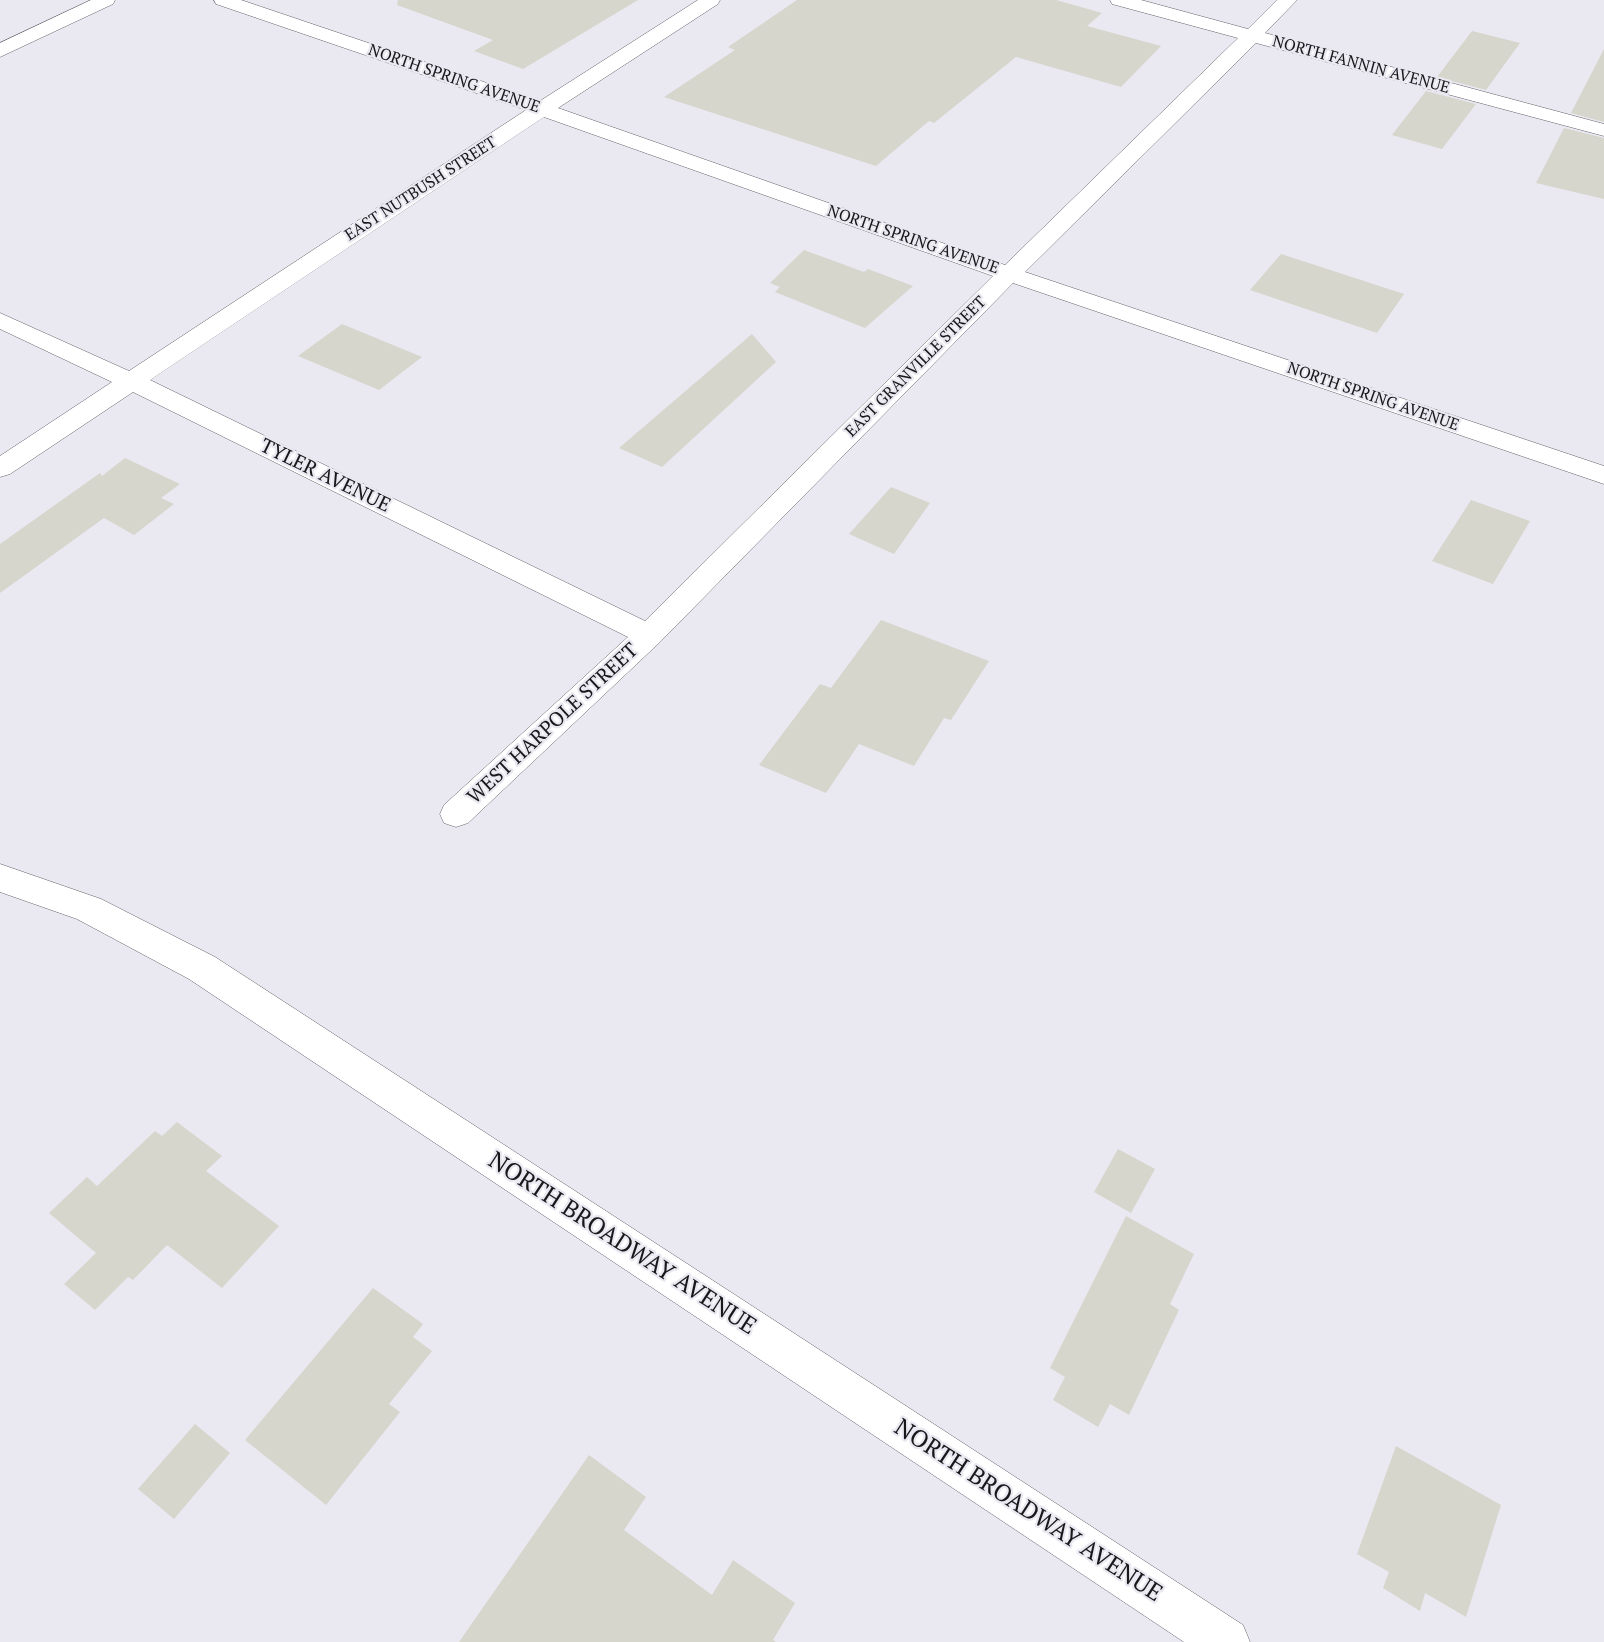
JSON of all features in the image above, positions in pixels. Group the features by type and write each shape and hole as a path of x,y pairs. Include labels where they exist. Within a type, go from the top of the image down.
{"street":[{"path":"0,51 106,0"},
{"name":"NORTH SPRING AVENUE","path":"224,0 542,109 1009,274 1604,475"},
{"name":"EAST NUTBUSH STREET","path":"0,468 542,109 711,0"},
{"name":"NORTH FANNIN AVENUE","path":"1119,0 1604,130"},
{"name":"EAST GRANVILLE STREET","path":"649,635 1009,274 1288,0"},
{"name":"TYLER AVENUE","path":"0,320 131,381 649,635"},
{"name":"WEST HARPOLE STREET","path":"456,814 649,635"},
{"name":"NORTH BROADWAY AVENUE","path":"0,878 90,909 202,968 1226,1642"}],"building":[{"path":"398,0 638,0 523,69 474,51 493,40 397,5"},
{"path":"797,0 1056,0 1102,13 1087,26 1161,46 1121,87 1016,57 934,123 929,121 876,166 664,97 735,50 728,47"},
{"path":"1472,31 1520,43 1486,90 1437,77"},
{"path":"1604,49 1604,122 1571,113"},
{"path":"1426,91 1476,104 1442,149 1392,135"},
{"path":"1564,128 1604,138 1604,199 1536,183"},
{"path":"804,250 864,272 868,269 913,286 865,328 775,292 780,287 770,283"},
{"path":"1281,254 1404,294 1377,333 1250,290"},
{"path":"342,324 422,357 379,390 298,356"},
{"path":"752,334 776,362 662,467 619,448"},
{"path":"125,458 180,484 161,498 174,504 134,535 104,518 0,593 0,544 100,473 102,476"},
{"path":"891,487 930,503 894,554 849,534"},
{"path":"1471,500 1530,521 1493,584 1432,561"},
{"path":"881,620 989,661 951,720 944,718 914,766 859,744 826,793 759,765 820,684 831,688"},
{"path":"177,1122 222,1156 206,1171 279,1226 222,1288 167,1245 133,1280 128,1277 95,1310 64,1284 96,1253 49,1213 87,1177 97,1186 155,1131 162,1136"},
{"path":"1118,1149 1155,1169 1131,1213 1094,1192"},
{"path":"1126,1216 1194,1254 1170,1304 1179,1310 1129,1415 1110,1404 1098,1427 1053,1400 1065,1377 1050,1368"},
{"path":"373,1288 423,1324 413,1337 432,1351 389,1404 400,1412 326,1505 245,1440"},
{"path":"195,1424 230,1453 174,1519 138,1489"},
{"path":"1396,1446 1501,1505 1466,1617 1425,1593 1420,1611 1383,1588 1389,1572 1357,1554"},
{"path":"589,1455 646,1497 624,1530 712,1595 733,1560 795,1603 773,1640 776,1642 459,1642"}]}
